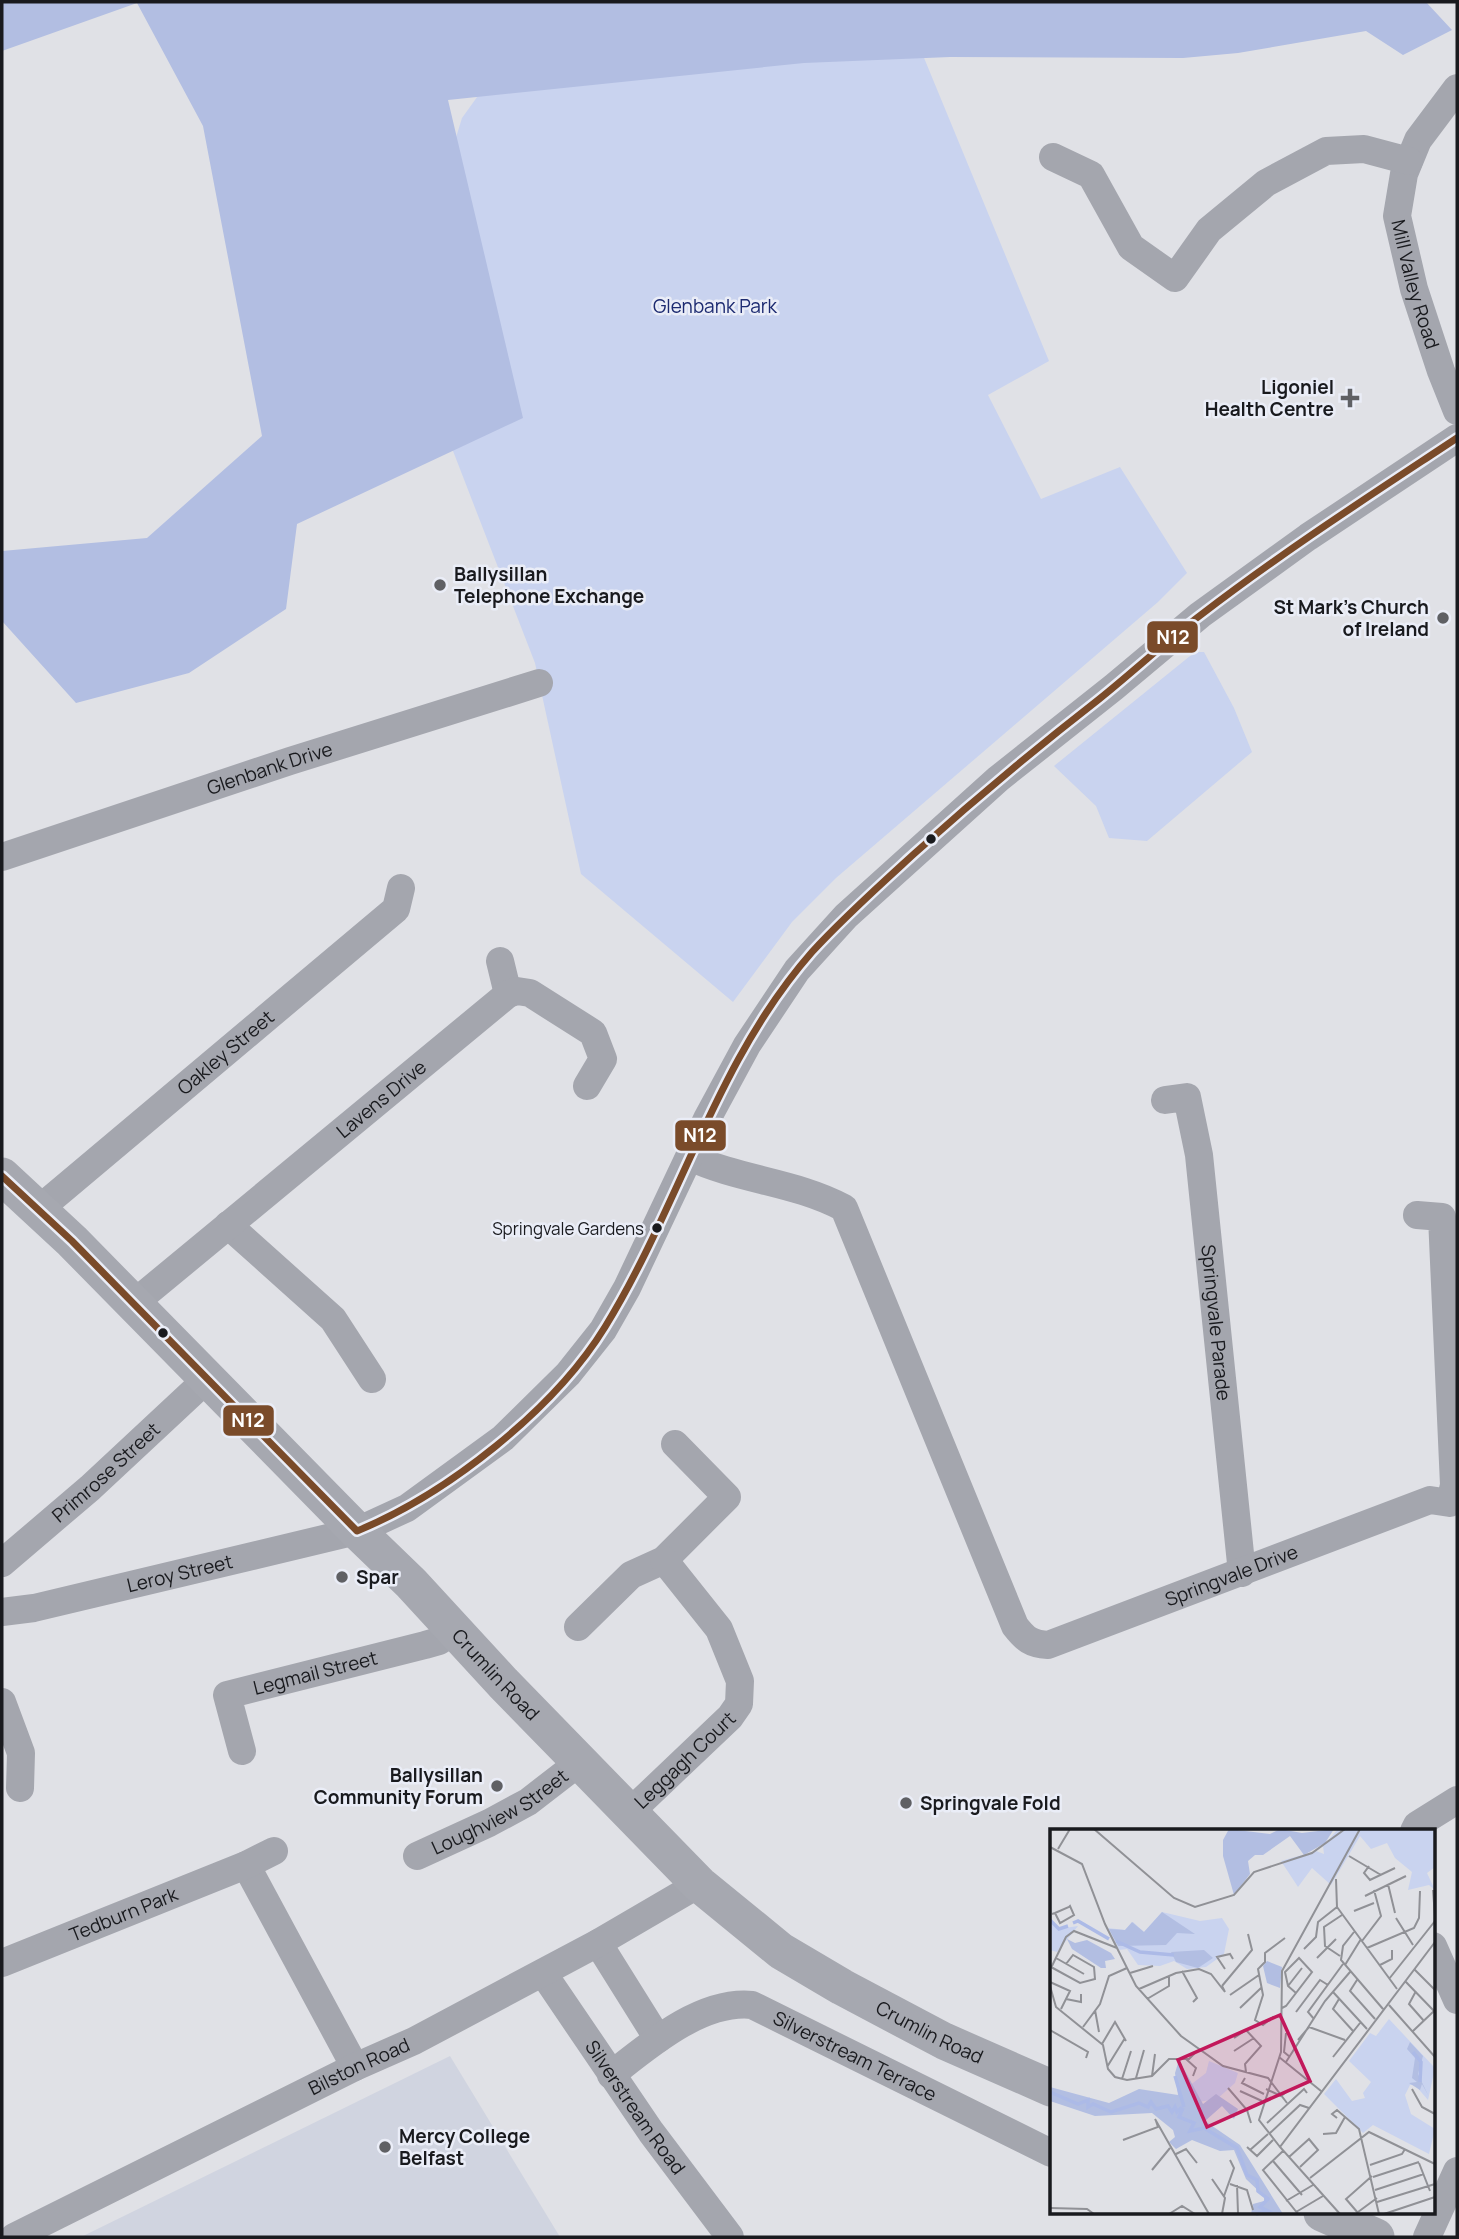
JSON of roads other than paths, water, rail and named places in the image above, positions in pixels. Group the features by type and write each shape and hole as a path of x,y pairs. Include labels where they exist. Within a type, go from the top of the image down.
{"main road":[{"name":"Crumlin Road","path":"2,1176 208,1378 411,1583 503,1683 699,1884 781,1951 842,1987 944,2040 1050,2088"},
{"path":"1324,2214 1376,2237"}],"street":[{"name":"Mill Valley Road","path":"1457,88 1418,139 1404,174 1397,216 1414,289 1457,411"},
{"path":"1053,157 1091,175 1131,247 1175,278 1209,230 1266,183 1326,151 1364,149 1409,161"},
{"name":"Leroy Street","path":"2,1612 34,1608 357,1531 407,1508 482,1455 535,1408 568,1374 603,1330 627,1288 726,1082 758,1028 797,971 846,916 998,779 1200,615 1308,537 1457,438"},
{"name":"Glenbank Drive","path":"2,857 290,761 539,683"},
{"name":"Oakley Street","path":"38,1210 396,909 401,888"},
{"path":"500,961 508,994 517,991 530,993 593,1033 603,1059 587,1086"},
{"name":"Lavens Drive","path":"133,1304 508,994"},
{"name":"Springvale Parade","path":"1165,1100 1187,1097 1191,1105 1199,1156 1242,1573"},
{"name":"Springvale Drive","path":"690,1157 712,1167 819,1196 844,1208 1015,1626 1024,1638 1034,1644 1048,1645 1430,1500 1450,1503 1454,1485 1442,1217 1417,1215"},
{"path":"228,1225 332,1319 373,1379"},
{"name":"Primrose Street","path":"2,1563 90,1488 208,1378"},
{"path":"578,1627 631,1575 664,1560 727,1497 675,1444"},
{"name":"Leggagh Court","path":"629,1813 730,1717 739,1704 740,1681 719,1629 664,1560"},
{"name":"Legmail Street","path":"242,1751 227,1695 425,1645 439,1641 456,1630"},
{"path":"2,1702 21,1753 20,1788"},
{"name":"Loughview Street","path":"417,1856 489,1824 528,1802 580,1761"},
{"path":"1415,1829 1417,1825 1457,1800"},
{"name":"Tedburn Park","path":"2,1964 246,1865 274,1851"},
{"path":"246,1865 355,2067"},
{"name":"Bilston Road","path":"14,2237 180,2157 355,2067 414,2041 598,1943 699,1884"},
{"path":"598,1943 658,2039"},
{"path":"1434,1948 1457,2000"},
{"name":"Silverstream Road","path":"543,1973 611,2075 730,2237"},
{"name":"Silverstream Terrace","path":"611,2075 671,2029 722,2008 737,2004 752,2006 1050,2152"},
{"path":"1427,2237 1457,2171"}],"place":[{"name":"Ligoniel Health Centre","path":"1350,398"},
{"name":"Ballysillan Telephone Exchange","path":"440,585"},
{"name":"St Mark's Church of Ireland","path":"1443,618"},
{"name":"Springvale Gardens","path":"657,1228"},
{"name":"Spar","path":"342,1577"},
{"name":"Ballysillan Community Forum","path":"497,1786"},
{"name":"Springvale Fold","path":"906,1803"},
{"name":"Mercy College Belfast","path":"385,2147"}],"park label":[{"name":"Glenbank Park","path":"715,306"}]}
